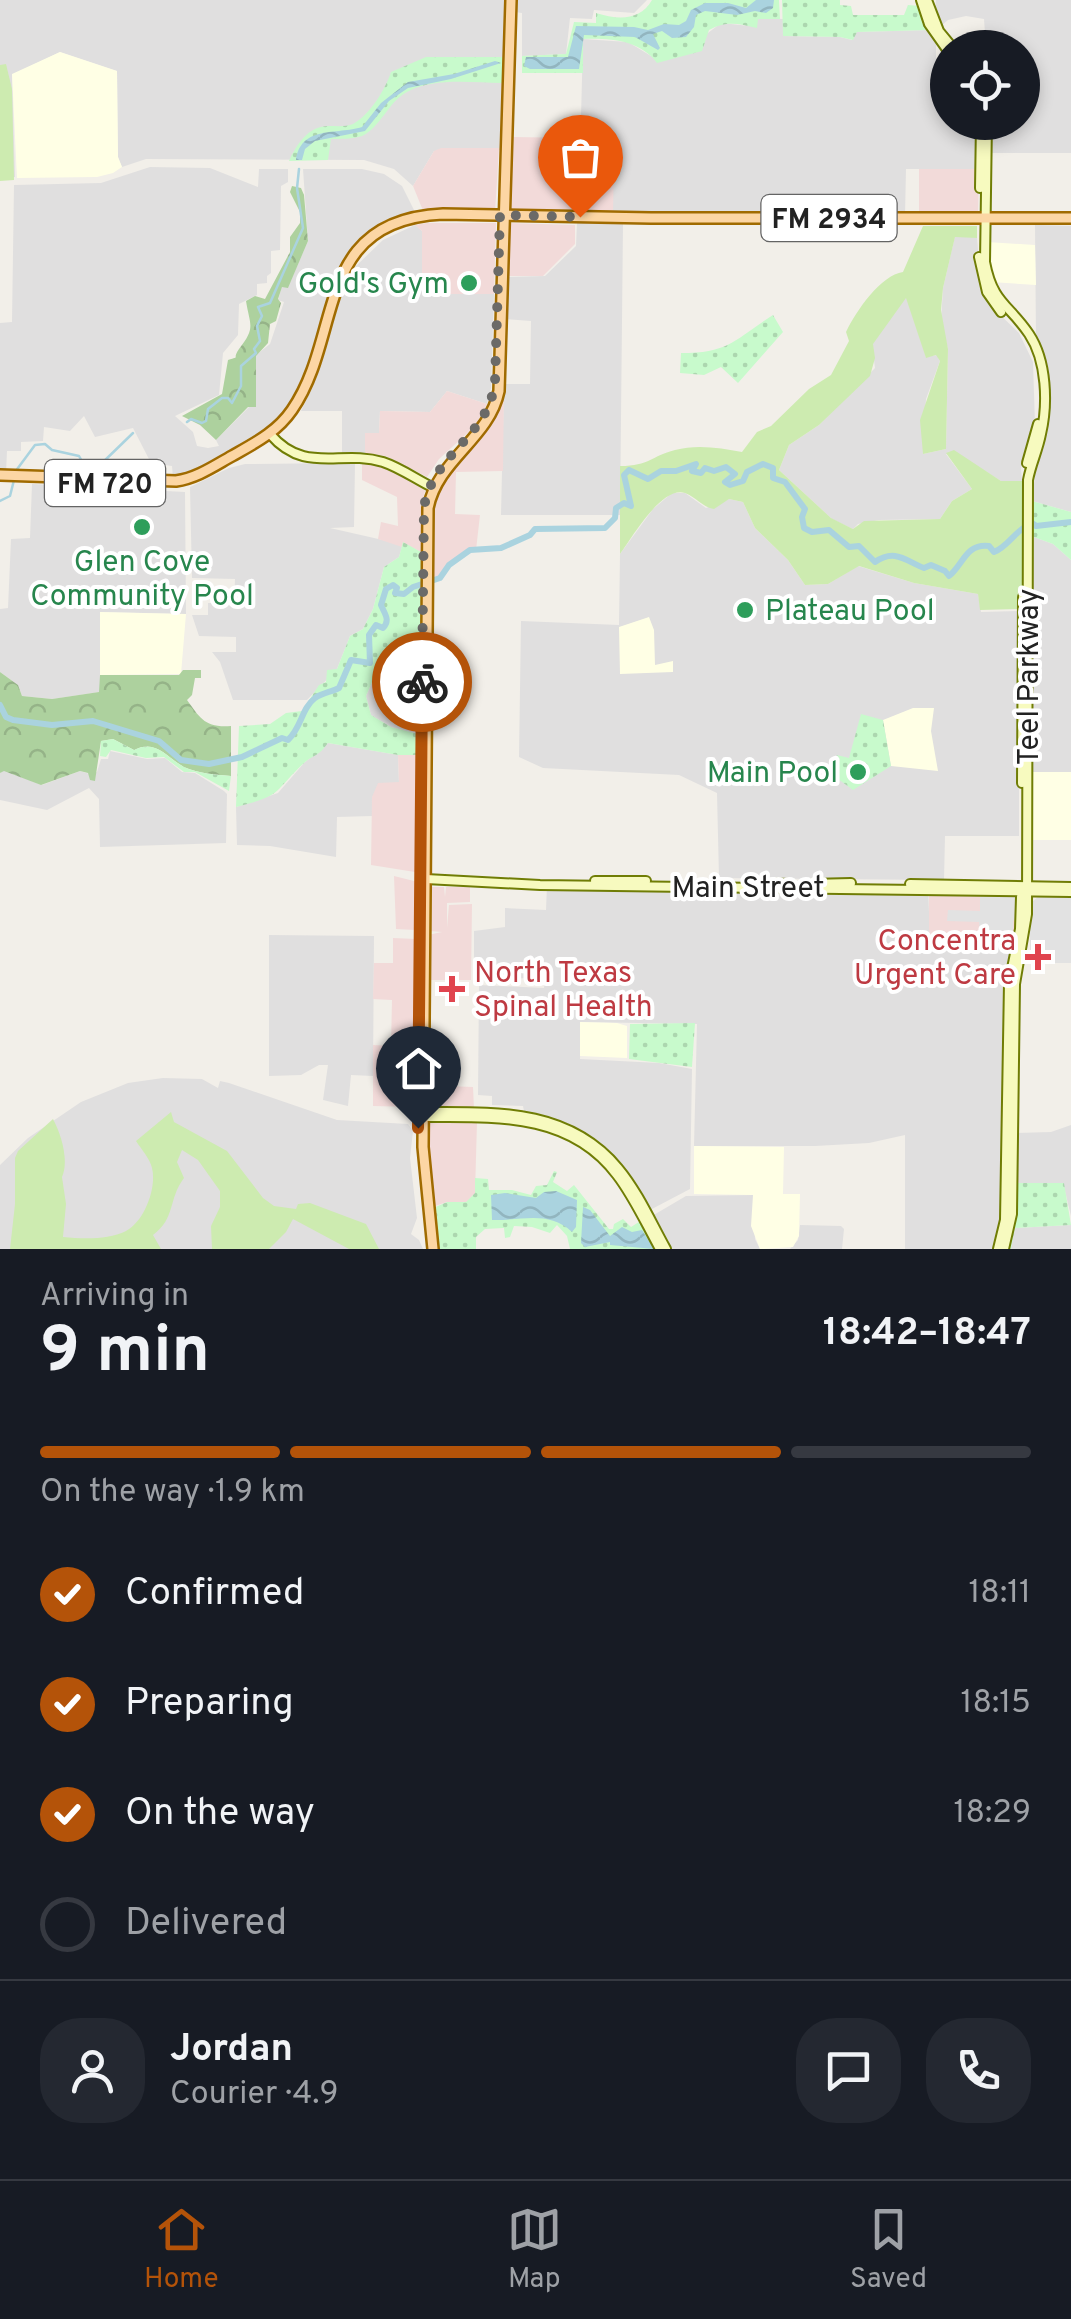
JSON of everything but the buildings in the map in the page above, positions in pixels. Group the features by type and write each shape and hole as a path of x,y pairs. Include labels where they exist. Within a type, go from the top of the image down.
{"main road":[{"path":"424,1167 428,508 432,485 443,462 472,437 493,397 506,150 508,0"},
{"path":"924,0 939,30"},
{"name":"Teel Parkway","path":"984,140 982,258 987,285 995,306 1027,339 1038,374 1038,427 1026,467 1023,925 1011,1028 1008,1221 1001,1249"},
{"path":"432,485 391,462 312,459 289,451 272,434 302,392 340,276 364,245 404,220 422,216 502,218"},
{"name":"FM 2934","path":"502,218 1071,220"},
{"name":"FM 720","path":"3,477 176,481 202,473 272,434"},
{"path":"426,593 422,1048 430,1249"},
{"name":"Main Street","path":"426,877 525,883 1066,890"},
{"path":"424,1114 517,1119 542,1124 577,1139 615,1172 663,1249"}],"shaded area":[{"path":"0,0 505,0 503,150 434,151 413,186 394,169 364,160 146,159 122,167 118,157 117,71 60,52 12,75 15,177 0,177"},
{"path":"515,0 647,0 634,13 594,10 592,19 570,18 566,54 522,56 522,13 515,12"},
{"path":"936,0 1071,0 1071,153 990,153 990,140 1040,140 1040,30 985,30 984,19 966,16 941,26 935,12"},
{"path":"758,18 784,19 783,36 852,40 856,32 930,30 930,140 979,140 979,169 906,169 905,216 613,214 580,157 583,39 628,42 651,56 678,56 721,23 750,26"},
{"path":"60,52 117,71 118,157 122,167 97,177 17,178 12,74"},
{"path":"512,137 581,138 581,157 614,157 613,214 511,209"},
{"path":"499,148 495,212 424,213 413,186 434,151"},
{"path":"150,167 210,168 258,187 259,169 288,169 288,182 281,186 280,250 271,251 267,283 257,284 257,295 239,304 238,335 223,353 219,395 175,416 193,432 197,446 208,448 219,446 216,440 249,407 256,407 256,355 270,344 284,302 278,300 282,286 288,287 308,241 303,169 362,169 384,174 402,186 414,210 347,260 329,300 301,388 292,405 268,431 195,473 173,478 172,466 151,463 133,428 95,437 84,416 70,431 44,427 43,441 21,442 21,451 7,451 6,473 0,473 0,323 12,322 14,185 101,183"},
{"path":"919,169 979,169 978,214 919,216"},
{"path":"496,223 494,294 422,294 422,231 415,225"},
{"path":"509,223 575,225 575,244 543,276 507,276"},
{"path":"577,223 623,224 620,515 501,515 504,384 530,384 531,321 505,319 506,277 545,276 576,246"},
{"path":"415,225 422,231 422,294 494,294 487,404 447,391 430,412 380,411 379,433 365,433 365,454 342,453 342,411 301,411 355,267 383,240"},
{"path":"1035,225 1071,226 1071,512 1032,501 1046,383 1042,351 1036,340"},
{"path":"955,236 977,238 981,285 995,310 1019,333 1033,362 1035,425 1021,468 1022,481 1001,481 959,455 946,454 972,489 952,501 940,519 879,520 858,524 853,529 832,519 779,470 789,445 819,425 875,368 872,344 905,298 926,357 937,355 940,361 926,399 923,454 946,449 948,349 941,322 943,288"},
{"path":"987,242 1035,245 1036,285 991,282"},
{"path":"504,384 503,471 456,472 455,514 480,515 476,550 449,565 444,575 431,582 431,515 436,494 443,476 491,424 501,403"},
{"path":"447,391 487,404 475,426 439,459 427,477 386,456 365,454 365,433 379,433 380,411 430,412"},
{"path":"362,462 390,467 426,488 421,505 421,552 403,543 402,547 378,539 381,522 398,526 397,497 362,480"},
{"path":"355,463 354,527 330,528 402,547 399,557 384,567 373,609 363,629 350,636 337,669 307,700 233,700 220,662 212,652 236,652 236,637 199,636 192,615 208,615 208,603 234,603 235,579 192,578 190,487 245,464"},
{"path":"32,484 185,492 186,614 100,612 100,692 52,699 22,696 18,685 0,672 0,609 8,608 11,539 30,538"},
{"path":"672,493 685,493 706,508 729,499 743,502 755,528 788,560 805,585 828,584 858,566 914,583 978,594 981,612 1019,611 1019,836 945,836 944,880 719,878 717,793 679,775 543,768 519,757 521,621 619,625 620,554 653,509"},
{"path":"1031,536 1053,544 1071,560 1071,772 1030,772"},
{"path":"100,612 186,614 181,674 100,675"},
{"path":"649,617 654,630 655,665 673,661 673,672 620,674 619,627"},
{"path":"382,659 418,659 418,734 391,727 371,715 366,696"},
{"path":"913,708 934,708 931,731 938,771 891,766 883,720"},
{"path":"328,743 398,755 399,783 372,797 372,816 337,817 336,857 237,845 236,807 278,793"},
{"path":"110,751 147,759 165,758 182,772 195,773 224,791 226,843 100,847 99,799 89,788 47,810 0,800 0,773 4,770 42,785 80,771 97,772 101,759 108,759"},
{"path":"398,755 420,755 415,872 371,865 372,797 378,783 399,782"},
{"path":"1030,772 1071,772 1071,840 1029,840"},
{"path":"394,876 418,882 415,930 396,929"},
{"path":"547,885 928,889 930,935 1019,937 1014,1228 1071,1225 1071,1249 905,1249 905,1135 869,1143 815,1146 694,1146 697,1024 581,1022 580,1059 659,1063 692,1069 690,1189 650,1210 617,1161 593,1138 552,1117 524,1111 523,1106 492,1105 492,1096 478,1095 479,985 544,988 545,978 474,979 474,931 505,927 505,908 546,910"},
{"path":"432,887 444,887 445,897 446,887 470,887 470,902 447,903 447,928 449,905 472,904 471,980 427,980 428,935 442,932 430,931"},
{"path":"929,892 1020,893 1016,936 929,935"},
{"path":"980,896 1016,897 1013,936 980,935 979,922 947,921 948,910 980,911"},
{"path":"1039,896 1071,896 1071,963 1030,963 1030,904"},
{"path":"269,935 374,936 373,1076 351,1075 348,1106 323,1100 328,1065 319,1065 301,1075 269,1076"},
{"path":"393,938 416,939 413,1107 373,1106 373,1045 391,1046 392,1000 373,999 374,963 393,963"},
{"path":"580,1022 627,1026 627,1058 580,1056"},
{"path":"430,1036 447,1036 447,1086 473,1087 474,1109 428,1105"},
{"path":"163,1078 202,1079 218,1088 220,1081 229,1083 337,1120 408,1124 413,1131 410,1158 417,1218 411,1234 423,1249 0,1249 0,1165 28,1138 81,1102 128,1083"},
{"path":"431,1122 477,1122 475,1193 466,1203 447,1202 432,1207 428,1127"},
{"path":"1071,1125 1071,1216 1063,1183 1014,1183 1014,1133 1051,1132"},
{"path":"694,1146 784,1147 783,1194 800,1194 799,1236 793,1247 760,1249 751,1226 753,1195 694,1194"},
{"path":"753,1195 755,1239 760,1249 670,1249 652,1216 686,1196"},
{"path":"800,1225 841,1226 842,1249 790,1249 798,1240"}],"green space":[{"path":"652,0 779,0 780,19 758,19 757,28 733,24 715,27 709,30 702,51 657,63 633,45 583,39 583,73 522,73 522,56 566,54 574,22 596,23 596,13 620,18 635,15"},
{"path":"782,0 840,0 840,5 851,6 853,15 904,15 908,5 920,6 930,30 857,32 853,40 783,36"},
{"path":"426,57 503,57 502,83 454,82 418,87 400,96 362,136 331,139 328,160 289,161 309,133 322,127 353,124 377,101 391,72"},
{"path":"6,64 12,89 14,180 0,181 0,65"},
{"path":"292,186 301,188 304,195 308,241 288,288 282,287 268,343 256,356 256,407 248,407 216,440 200,425 182,416 222,394 228,360 236,357 250,331 246,301 255,296 265,299 290,252 290,237 300,223 300,212 290,192"},
{"path":"923,226 977,226 977,238 955,237 943,288 941,310 948,349 946,449 923,454 920,420 940,361 936,355 926,358 906,298 873,344 875,358 870,376 819,425 789,445 779,470 831,518 853,529 864,521 940,519 952,501 972,489 946,453 954,450 1001,481 1022,481 1022,609 980,610 978,594 914,583 859,566 828,584 805,585 788,560 755,528 743,502 729,499 714,509 685,493 666,497 620,554 620,466 638,464 683,448 742,452 757,432 771,426 809,389 831,375 849,341 846,332 856,314 878,287 903,272"},
{"path":"773,315 783,332 738,383 721,367 704,375 680,373 681,353 722,347"},
{"path":"1032,501 1071,512 1071,560 1053,544 1031,536"},
{"path":"403,542 421,552 421,659 382,659 366,696 371,715 391,727 418,734 417,755 328,743 276,792 236,807 239,726 270,724 286,713 302,711 319,685 326,682 327,670 337,669 350,636 363,629 373,609 384,567 399,557"},
{"path":"183,670 201,670 201,678 195,678 187,700 196,712 209,723 231,726 231,776 189,769 155,748 134,750 113,739 101,741 95,781 80,771 41,785 4,771 0,773 0,672 18,685 22,696 52,699 99,692 100,675 179,675"},
{"path":"861,714 883,720 891,766 853,790 830,773 837,755 849,758"},
{"path":"113,739 134,750 155,748 189,769 231,776 229,791 195,772 184,772 164,757 146,758 111,750 106,757 100,756 101,741"},
{"path":"695,1023 692,1067 629,1059 630,1024"},
{"path":"171,1112 174,1122 227,1151 263,1198 274,1206 296,1209 298,1204 310,1203 366,1224 379,1249 349,1249 293,1219 269,1249 212,1249 211,1226 220,1207 220,1191 198,1160 182,1150 177,1162 184,1178 169,1215 153,1235 161,1249 10,1249 15,1158 53,1119 65,1156 63,1237 95,1238 126,1231 143,1212 153,1176 150,1161 136,1141"},
{"path":"557,1172 553,1182 567,1191 574,1185 609,1229 623,1219 631,1227 642,1220 659,1249 570,1249 567,1236 557,1225 550,1233 514,1226 510,1237 505,1238 504,1228 485,1229 476,1237 476,1249 433,1249 431,1209 447,1202 466,1202 475,1193 475,1178 488,1179 489,1190 531,1195 536,1186 547,1185"},
{"path":"1016,1183 1064,1183 1071,1225 1015,1228 1011,1249 1005,1249"}],"water":[{"path":"756,0 774,0 773,8 766,13 737,15 705,11 696,15 694,27 686,37 672,38 662,31 653,34 658,50 635,37 584,35 579,69 524,66 526,57 568,57 576,26 648,30 664,24 679,25 691,10 705,3 746,8"},
{"path":"495,61 501,63 408,88 389,101 365,131 315,141 305,149 302,160 296,160 299,149 312,136 362,127 381,103 408,82 454,74"},
{"path":"556,1191 577,1200 576,1227 572,1232 544,1219 492,1220 491,1195 536,1198 544,1192"},
{"path":"583,1207 590,1210 610,1236 622,1227 632,1232 642,1230 654,1249 610,1242 585,1247 581,1243"}],"waterway":[{"path":"187,422 206,421 208,409 222,398 232,403 241,386 241,366 256,353 254,349 260,341 257,326 262,316 258,307 270,303 303,228 297,188 299,169"},
{"path":"15,472 35,445 45,444 52,450 79,456 87,470 98,467 133,433"},
{"path":"0,705 6,717 13,720 52,725 93,721 159,741 181,760 209,764 242,757 282,738 288,740 310,702 339,688 351,660 370,663 369,635 376,625 383,628 386,622 381,605 386,589 393,585 397,588 395,593 404,594 440,578 449,565 470,550 501,548 535,529 605,528 615,518 616,508 624,503 631,506 624,475 629,470 648,479 661,471 696,464 692,471 701,473 705,468 714,471 726,467 735,474 725,482 730,485 743,481 747,472 763,464 773,468 773,478 785,482 805,509 804,528 812,532 829,530 849,547 859,546 875,562 895,556 924,568 931,565 949,576 975,548 989,546 994,552 1032,523 1036,526 1071,522"},
{"path":"0,501 10,496 14,480"}],"way so far":[{"path":"422,682 424,507 437,471 481,423 492,402 500,215 580,217"}],"place":[{"name":"Gold's Gym","path":"469,283"},
{"name":"Glen Cove Community Pool","path":"142,527"},
{"name":"Plateau Pool","path":"745,610"},
{"name":"Main Pool","path":"858,772"},
{"name":"Concentra Urgent Care","path":"1038,957"},
{"name":"North Texas Spinal Health","path":"452,989"}],"route":[{"path":"418,1128 422,682"}]}
